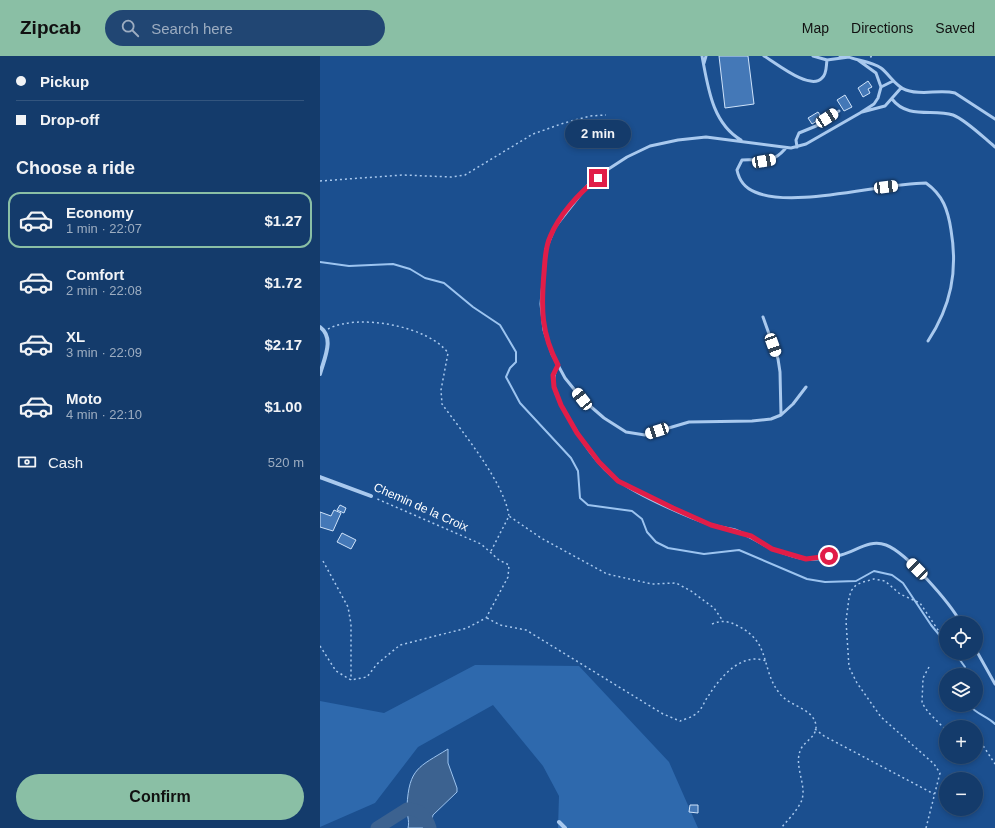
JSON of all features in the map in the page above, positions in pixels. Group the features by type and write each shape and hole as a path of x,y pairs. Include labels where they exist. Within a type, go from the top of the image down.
{"street":[{"path":"320,328 325,331 328,341 320,374"},
{"name":"Chemin de la Croix","path":"320,477 372,496"},
{"path":"559,822 565,828"}],"lane":[{"path":"702,56 718,118 732,135 745,142"},
{"path":"704,64 706,56"},
{"path":"764,56 798,77 811,82 822,79 825,74 828,60"},
{"path":"813,56 828,60 848,57"},
{"path":"840,56 848,57 880,68 901,88 916,92 955,92 995,119"},
{"path":"806,387 793,404 781,415 770,419 752,421 690,422 645,435 636,435 626,432 604,418 582,399 565,378 558,365 544,330 541,304 546,249 555,227 588,185 627,157 650,146 678,140 706,137 785,149 797,147 806,144 874,104 878,98 881,87 876,73 858,60"},
{"path":"881,87 893,81"},
{"path":"860,112 880,108 888,104 901,88"},
{"path":"892,100 897,106 914,111 954,115 995,147"},
{"path":"797,147 796,140 799,133 816,126 839,111"},
{"path":"785,149 773,160 742,160 737,170 742,184 756,193 769,196 798,198 914,183 926,183 940,196 949,217 955,253 953,274 945,310 928,341"},
{"path":"763,317 778,359 780,372 781,415"},
{"path":"558,365 553,375 554,387 561,405 577,433 599,462 618,481 711,525 735,530 751,536 772,549 806,559 841,555 867,545 878,543 888,546 902,554 917,569 957,616"},
{"path":"982,660 995,684"}],"path":[{"path":"320,181 403,175 451,178 465,175 533,134 577,119 606,115"},
{"path":"325,331 337,324 373,323 396,326 420,333 442,345 448,354 440,390 442,404 498,484 507,503 509,516 491,552"},
{"name":"Chemin de la Croix","path":"372,496 481,544 499,560 509,565 508,577 486,618"},
{"path":"509,516 541,538 607,574 652,584 676,583 691,591 714,608 723,621"},
{"path":"323,561 348,607 350,624 351,680"},
{"path":"926,828 940,773 938,768 881,717 863,693 849,667 846,621 848,598 851,591 863,582 874,579 885,581 900,594 920,603 939,632"},
{"path":"320,646 336,671 351,680 367,677 377,664 400,645 467,628 486,618 500,625 526,630 663,714 680,721 698,713 719,680 734,666 749,659 758,658 766,661"},
{"path":"712,624 723,621 736,625 751,634 760,645 779,693 791,704 804,710 812,716 816,725 811,738 802,747 799,759 803,793 800,804 781,828"},
{"path":"929,667 923,678 922,703 928,712 939,723"},
{"path":"815,729 824,736 935,795"},
{"path":"983,745 995,764"}],"shaded area":[{"path":"475,665 579,666 669,762 698,828 558,828 559,796 543,766 493,705 418,747 375,803 320,827 320,701 384,713"},
{"path":"448,749 448,763 457,792 433,815 432,819 435,828 408,828 408,793 413,776 423,765"}],"building":[{"path":"719,56 748,56 754,104 725,108"},
{"path":"868,81 872,87 868,89 870,93 863,97 858,88"},
{"path":"845,95 852,107 844,111 837,100"},
{"path":"818,112 822,118 812,124 808,118"},
{"path":"340,505 346,508 344,513 337,510"},
{"path":"334,510 341,513 333,531 320,527 320,512 331,516"},
{"path":"342,533 356,540 351,549 337,542"},
{"path":"690,805 698,805 698,813 689,812"}],"waterway":[{"path":"320,262 349,266 393,264 410,269 425,278 444,283 473,307 500,325 516,352 516,362 510,368 506,377 520,403 571,458 578,471 580,498 588,505 632,511 642,519 647,532 656,542 668,548 704,554 739,550 807,579 825,582 856,581 874,571 892,575 903,583 939,635"},
{"path":"960,660 965,668"},
{"path":"977,712 995,724"},
{"path":"377,828 407,809 416,810 422,814 427,820 430,828"}],"route":[{"path":"598,178 588,185 571,205 555,227 550,238 546,249 541,304 544,330 552,354 558,365 553,375 554,387 561,405 577,433 599,462 618,481 645,495 711,525 735,530 751,536 772,549 806,559 829,556"}]}
